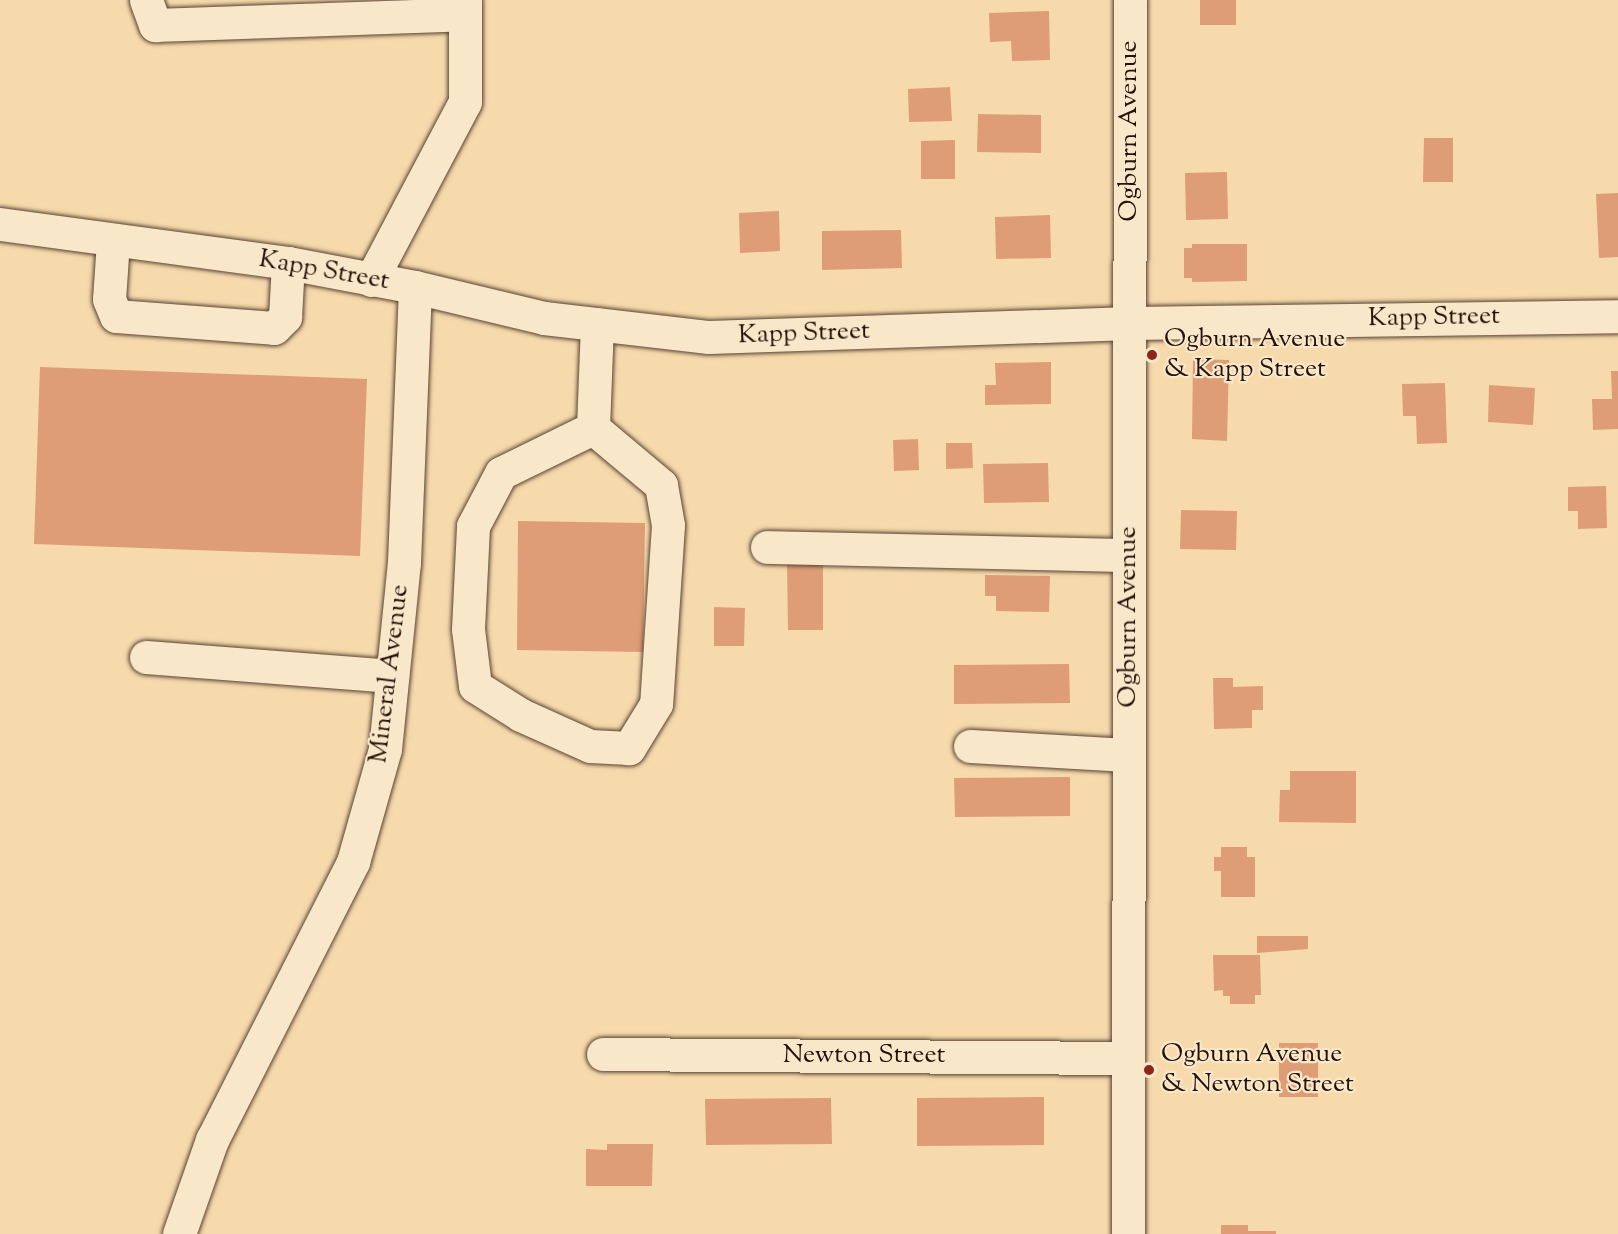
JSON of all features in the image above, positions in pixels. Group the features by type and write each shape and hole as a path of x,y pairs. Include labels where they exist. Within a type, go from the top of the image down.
{"street":[{"path":"146,0 155,25 465,7 465,102 371,280"},
{"name":"Ogburn Avenue","path":"1128,1234 1126,1058 1131,323 1130,0"},
{"name":"Kapp Street","path":"0,224 288,263 415,287 544,318 709,337 1131,323 1618,316"},
{"path":"113,241 109,299 116,316 274,328 285,317 288,263"},
{"name":"Mineral Avenue","path":"179,1234 212,1140 353,862 385,749 404,562 415,287"},
{"path":"593,428 597,324"},
{"path":"593,428 661,485 668,525 656,704 629,748 590,746 521,715 475,686 468,629 473,526 501,473 593,428"},
{"path":"767,547 1129,555"},
{"path":"146,657 392,676"},
{"path":"970,746 1128,754"},
{"name":"Newton Street","path":"603,1054 1126,1058"}],"building":[{"path":"1200,0 1236,0 1236,25 1200,25"},
{"path":"1049,11 1050,60 1012,61 1011,41 990,42 989,13"},
{"path":"950,87 952,121 909,122 908,89"},
{"path":"978,114 1041,115 1041,153 977,152"},
{"path":"1424,138 1453,138 1453,182 1423,182"},
{"path":"955,140 955,179 921,179 921,141"},
{"path":"1227,172 1228,219 1186,220 1185,173"},
{"path":"1618,193 1618,257 1599,258 1596,194"},
{"path":"779,211 780,251 740,253 739,213"},
{"path":"1050,215 1051,258 996,259 995,217"},
{"path":"901,230 902,268 822,270 822,231"},
{"path":"1192,244 1247,244 1247,281 1192,282 1192,278 1184,278 1184,248 1192,248"},
{"path":"1193,359 1229,360 1227,441 1192,439"},
{"path":"1051,362 1051,404 985,405 985,385 996,385 995,363"},
{"path":"40,367 367,379 360,556 34,544"},
{"path":"1611,371 1618,371 1618,429 1593,430 1592,399 1612,399"},
{"path":"1445,383 1447,443 1417,444 1416,416 1403,416 1402,384"},
{"path":"1489,385 1535,388 1533,425 1488,422"},
{"path":"918,439 919,470 894,471 893,440"},
{"path":"946,443 972,443 973,468 946,469"},
{"path":"1048,463 1049,502 984,503 983,464"},
{"path":"1606,486 1607,528 1578,529 1578,511 1568,511 1568,487"},
{"path":"1181,510 1237,511 1236,550 1180,549"},
{"path":"518,521 645,523 643,652 517,650"},
{"path":"823,561 823,630 788,630 787,562"},
{"path":"985,575 1050,576 1049,612 996,611 996,596 985,596"},
{"path":"714,607 745,608 744,646 714,646"},
{"path":"1069,664 1070,703 954,704 954,665"},
{"path":"1213,678 1233,678 1233,687 1263,686 1263,710 1252,710 1252,728 1214,729"},
{"path":"1290,771 1356,771 1356,823 1279,822 1280,790 1290,790"},
{"path":"1070,777 1070,816 955,817 954,778"},
{"path":"1221,847 1247,847 1247,857 1255,857 1255,897 1221,897 1221,871 1214,871 1214,857 1221,857"},
{"path":"1257,936 1308,936 1308,949 1257,953"},
{"path":"1213,955 1260,955 1261,995 1255,995 1255,1004 1230,1004 1230,996 1223,996 1223,990 1214,991"},
{"path":"1279,1043 1318,1043 1318,1097 1279,1097"},
{"path":"1044,1097 1044,1145 917,1146 917,1098"},
{"path":"831,1098 832,1144 706,1145 705,1099"},
{"path":"607,1144 653,1144 652,1186 586,1186 586,1149 607,1150"},
{"path":"1221,1225 1248,1225 1248,1231 1276,1231 1276,1234 1221,1234"}],"place":[{"name":"Ogburn Avenue & Kapp Street","path":"1152,355"},
{"name":"Ogburn Avenue & Newton Street","path":"1149,1070"}]}
